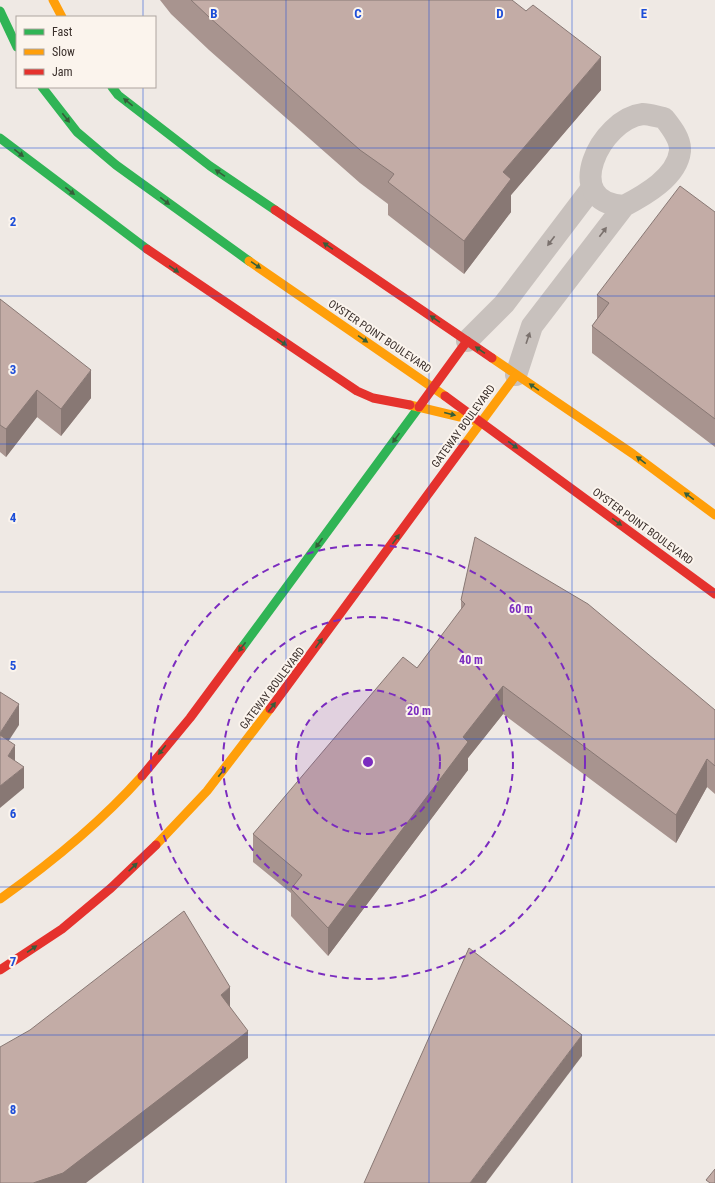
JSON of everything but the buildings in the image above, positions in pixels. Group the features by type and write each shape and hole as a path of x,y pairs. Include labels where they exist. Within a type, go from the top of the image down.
{"main road":[{"path":"53,0 61,16"},
{"path":"0,11 9,33 16,44"},
{"name":"OYSTER POINT BOULEVARD","path":"43,88 77,132 116,165 218,239 434,387 715,594"},
{"path":"113,88 123,99 210,166 633,454 715,515"},
{"path":"0,138 101,216 169,265 356,391 373,398 481,422"},
{"path":"0,899 27,881 86,832 139,779 187,720 249,639 468,341"},
{"name":"GATEWAY BOULEVARD","path":"0,970 62,929 111,888 164,838 208,791 287,688 516,375"}],"street":[{"path":"516,375 532,326 624,206 645,195 661,182 673,168 680,150 675,132 664,118 643,114 623,122 606,137 594,158 590,175 592,188 601,200 612,205 624,206"},
{"path":"468,341 504,304 592,188"}],"traffic: fast":[{"path":"0,11 16,45"},
{"path":"43,88 77,132 116,165 249,261"},
{"path":"113,88 118,95 210,166 275,210"},
{"path":"0,138 147,249"},
{"path":"241,649 419,407"}],"traffic: slow":[{"path":"53,0 61,16"},
{"path":"249,261 445,396"},
{"path":"492,358 633,454 715,515"},
{"path":"465,444 516,375"},
{"path":"410,405 481,422"},
{"path":"156,845 207,791 270,709"},
{"path":"0,899 74,842 109,810 142,776"}],"traffic: jam":[{"path":"275,210 492,358"},
{"path":"147,249 357,391 373,398 410,405"},
{"path":"419,407 467,341"},
{"path":"445,396 715,594"},
{"path":"270,709 465,444"},
{"path":"142,776 190,718 241,649"},
{"path":"0,970 62,929 111,888 156,845"}]}
